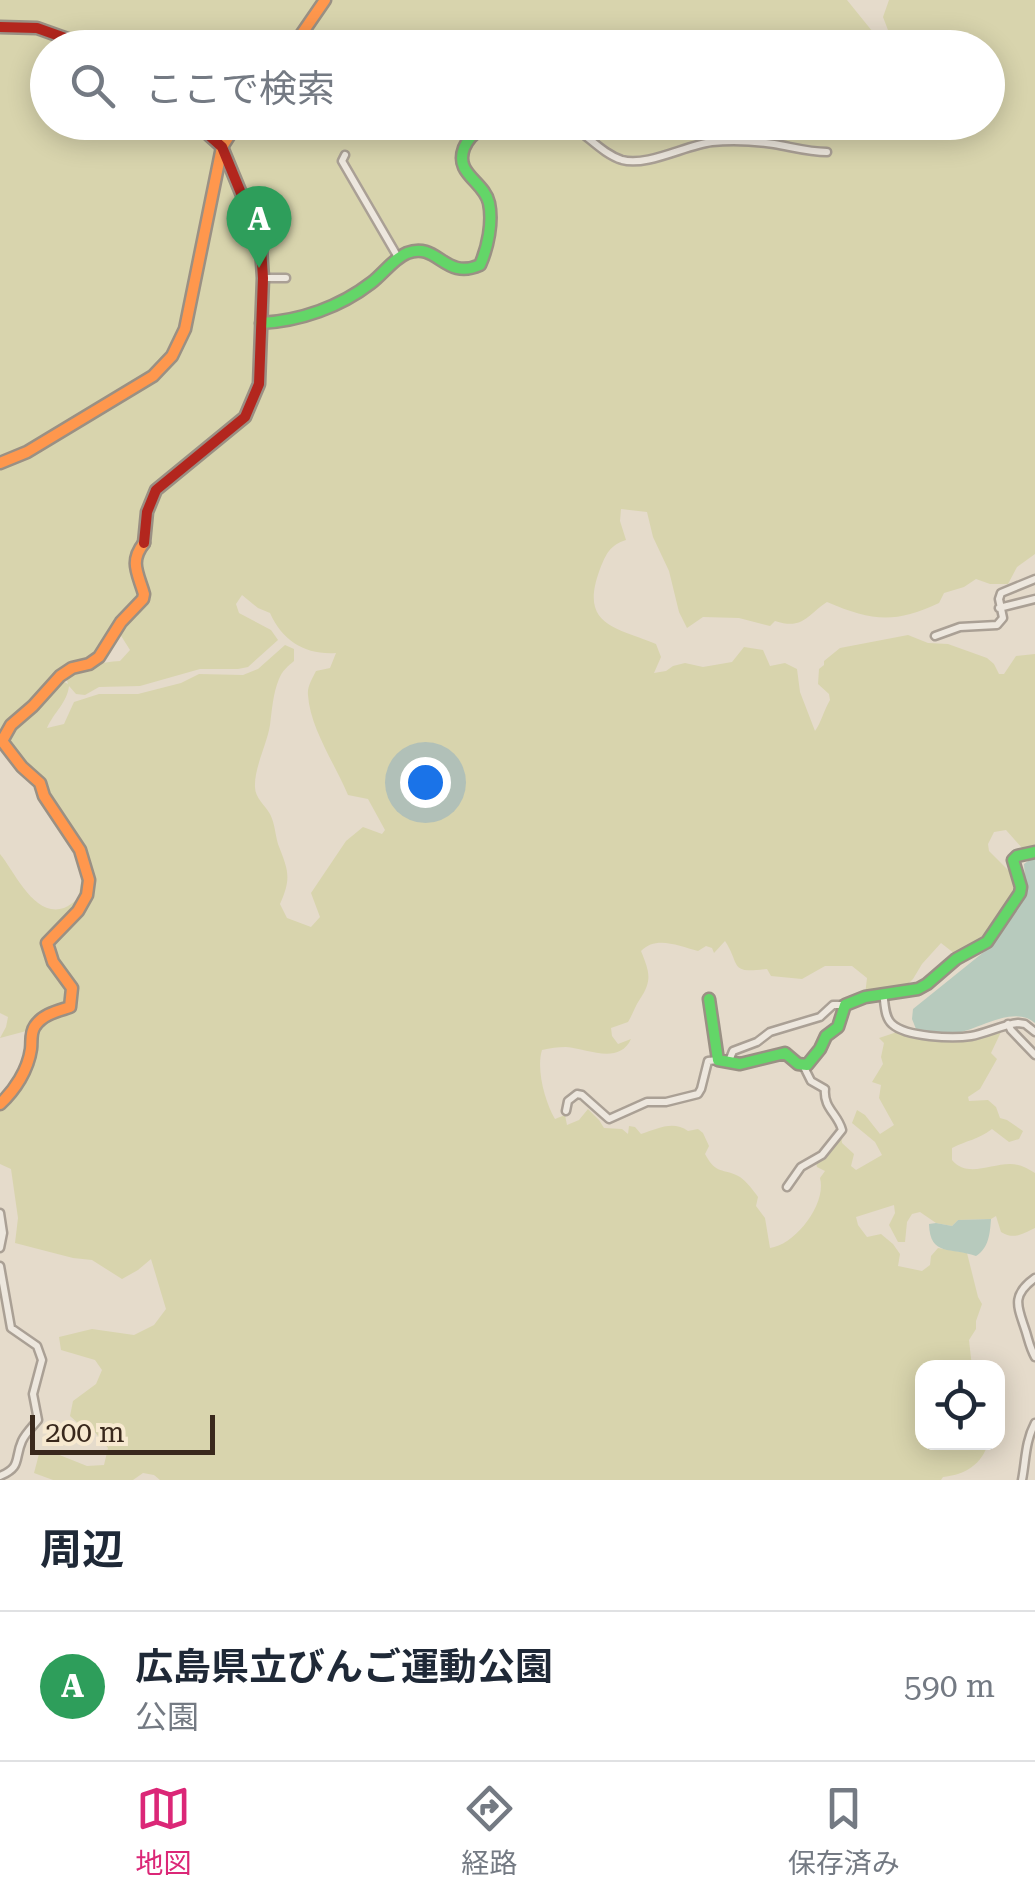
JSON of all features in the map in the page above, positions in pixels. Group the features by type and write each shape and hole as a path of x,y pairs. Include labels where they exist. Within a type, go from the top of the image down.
{"street":[{"path":"304,30 325,0"},
{"path":"0,27 43,30"},
{"path":"0,1104 14,1089 35,1025 70,1007 73,1000 72,984 50,962 47,944 78,910 90,880 80,850 35,776 2,740 12,722 35,704 44,690 72,668 89,664 100,655 122,621 143,599 134,561 144,544 147,512 156,490 245,417 259,384 262,248 222,147 214,140"},
{"path":"0,463 27,452 152,376 172,356 185,329 226,140"},
{"path":"262,323 296,319 355,294 399,259 423,250 457,270 480,265 486,252 489,208 486,194 469,178 462,162 470,140"},
{"path":"589,140 624,160 708,142 767,143 827,152"},
{"path":"345,155 342,161 399,259"},
{"path":"263,278 286,278"},
{"path":"935,636 960,627 997,625 1002,618 1001,593 1035,578"},
{"path":"1000,608 1035,599"},
{"path":"723,1060 770,1032 820,1017 833,1005 927,984 956,958 987,942 1020,893 1013,860 1035,852"},
{"path":"883,993 892,1024 919,1034 973,1036 1008,1024 1025,1024 1035,1032"},
{"path":"708,999 723,1060"},
{"path":"804,1067 838,1026 844,1005"},
{"path":"1008,1024 1035,1055"},
{"path":"566,1111 568,1100 577,1094 609,1119 646,1102 666,1102 698,1094 708,1061 740,1064 786,1052 804,1067 811,1081 825,1089 826,1106 842,1130 822,1154 801,1167 787,1187"},
{"path":"0,1213 0,1248"},
{"path":"0,1266 10,1328 37,1346 42,1360 33,1394 38,1420 22,1441 18,1462 0,1476"},
{"path":"1035,1278 1020,1291 1018,1303 1020,1320 1035,1357"},
{"path":"1022,1480 1026,1444 1035,1423"}],"shaded area":[{"path":"0,0 847,0 871,30 30,30 30,140 1005,140 1005,30 888,30 883,17 889,0 1035,0 1035,554 1017,567 1008,584 976,579 944,593 939,603 896,617 870,616 827,602 798,623 775,621 770,626 739,618 703,617 687,628 647,512 621,509 626,540 612,547 604,559 594,602 597,613 614,628 656,644 661,657 654,673 685,663 703,667 732,662 744,647 763,650 770,666 785,663 797,669 800,692 815,731 830,700 818,684 819,669 840,648 908,635 987,658 999,674 1004,674 1016,656 1035,654 1035,849 1023,849 1006,830 994,832 988,844 989,851 1019,887 993,926 977,942 955,954 941,943 906,986 865,995 867,978 852,966 825,966 802,979 771,976 767,969 746,970 737,966 725,941 714,953 706,946 698,951 668,943 647,946 641,951 647,986 628,1022 611,1028 618,1044 631,1039 626,1047 611,1053 554,1048 542,1050 540,1058 548,1104 555,1119 565,1115 567,1125 579,1120 588,1109 604,1128 622,1129 628,1134 629,1126 641,1134 671,1126 703,1133 709,1146 705,1154 713,1165 740,1177 758,1197 756,1206 765,1218 770,1248 799,1231 814,1211 825,1171 816,1162 841,1135 842,1143 854,1154 851,1166 856,1170 882,1155 875,1142 852,1123 857,1110 880,1134 894,1125 879,1098 881,1085 872,1082 883,1064 884,1043 879,1038 900,1031 976,1038 1001,1032 991,1053 997,1059 980,1089 968,1097 969,1101 988,1100 1000,1118 1023,1131 1019,1139 1009,1142 992,1129 952,1148 952,1160 965,1168 1014,1164 1035,1173 1035,1228 1010,1236 1001,1232 996,1216 958,1220 952,1226 936,1223 920,1212 912,1214 907,1222 905,1242 898,1242 889,1225 894,1205 856,1217 867,1237 881,1234 893,1244 900,1254 898,1266 922,1271 930,1265 938,1248 967,1253 982,1304 969,1340 971,1360 915,1360 915,1450 984,1450 971,1468 941,1480 160,1480 143,1473 133,1480 53,1480 34,1473 39,1454 52,1452 87,1466 104,1465 108,1448 94,1431 70,1416 73,1401 96,1384 102,1370 95,1360 61,1350 59,1337 92,1329 134,1335 154,1325 166,1309 151,1259 122,1279 92,1260 15,1243 18,1218 11,1169 0,1164 0,1105 15,1089 36,1026 71,1008 76,991 51,961 48,944 88,896 82,849 4,740 6,733 59,679 68,684 66,677 72,673 120,661 130,650 118,631 144,605 148,593 138,560 131,561 140,597 119,619 92,659 56,675 0,732","holes":["242,595 270,613 282,632 297,645 315,652 336,653 330,668 316,671 309,686 313,720 348,795 368,799 385,830 382,834 363,827 346,841 311,893 320,917 311,927 287,918 280,904 286,887 286,867 272,818 255,791 275,690 294,661 294,649 285,645 258,669 243,675 199,674 138,694 99,694 74,702 64,724 47,728 69,686 76,694 85,695 99,687 140,686 200,669 248,667 278,640 271,630 239,613 236,604"]},
{"path":"0,854 35,900 53,909 64,908 78,899 82,878 89,880 78,907 46,943 46,953 71,985 69,1006 30,1030 0,1038 8,1017 0,1013"},
{"path":"1035,856 1035,1023 1016,1016 949,1034 916,1029 913,1009 990,947 1024,897 1024,864"},
{"path":"991,1219 986,1244 976,1256 944,1249 933,1242 930,1234 929,1224 952,1226 958,1220"}],"traffic: fast":[{"path":"261,323 305,316 333,306 359,292 407,253 426,252 458,268 480,265 489,234 490,210 486,195 463,164 469,140"},
{"path":"709,999 718,1060 740,1064 785,1053 798,1064 807,1065 826,1036 838,1027 845,1005 865,997 918,989 956,959 987,942 1020,893 1013,860 1035,852"}],"traffic: slow":[{"path":"304,30 325,0"},
{"path":"0,463 27,452 153,376 172,356 185,329 226,140"},
{"path":"0,1104 24,1072 35,1026 46,1016 70,1007 72,988 53,962 47,943 78,911 87,895 89,880 80,850 44,796 40,783 2,741 11,725 60,676 99,657 121,622 143,599 136,562 144,543"}],"traffic: jam":[{"path":"0,27 43,30"},
{"path":"144,543 147,512 156,490 245,417 259,384 261,248 222,147 214,140"}],"place":[{"name":"広島県立びんご運動公園","path":"259,268"}]}
